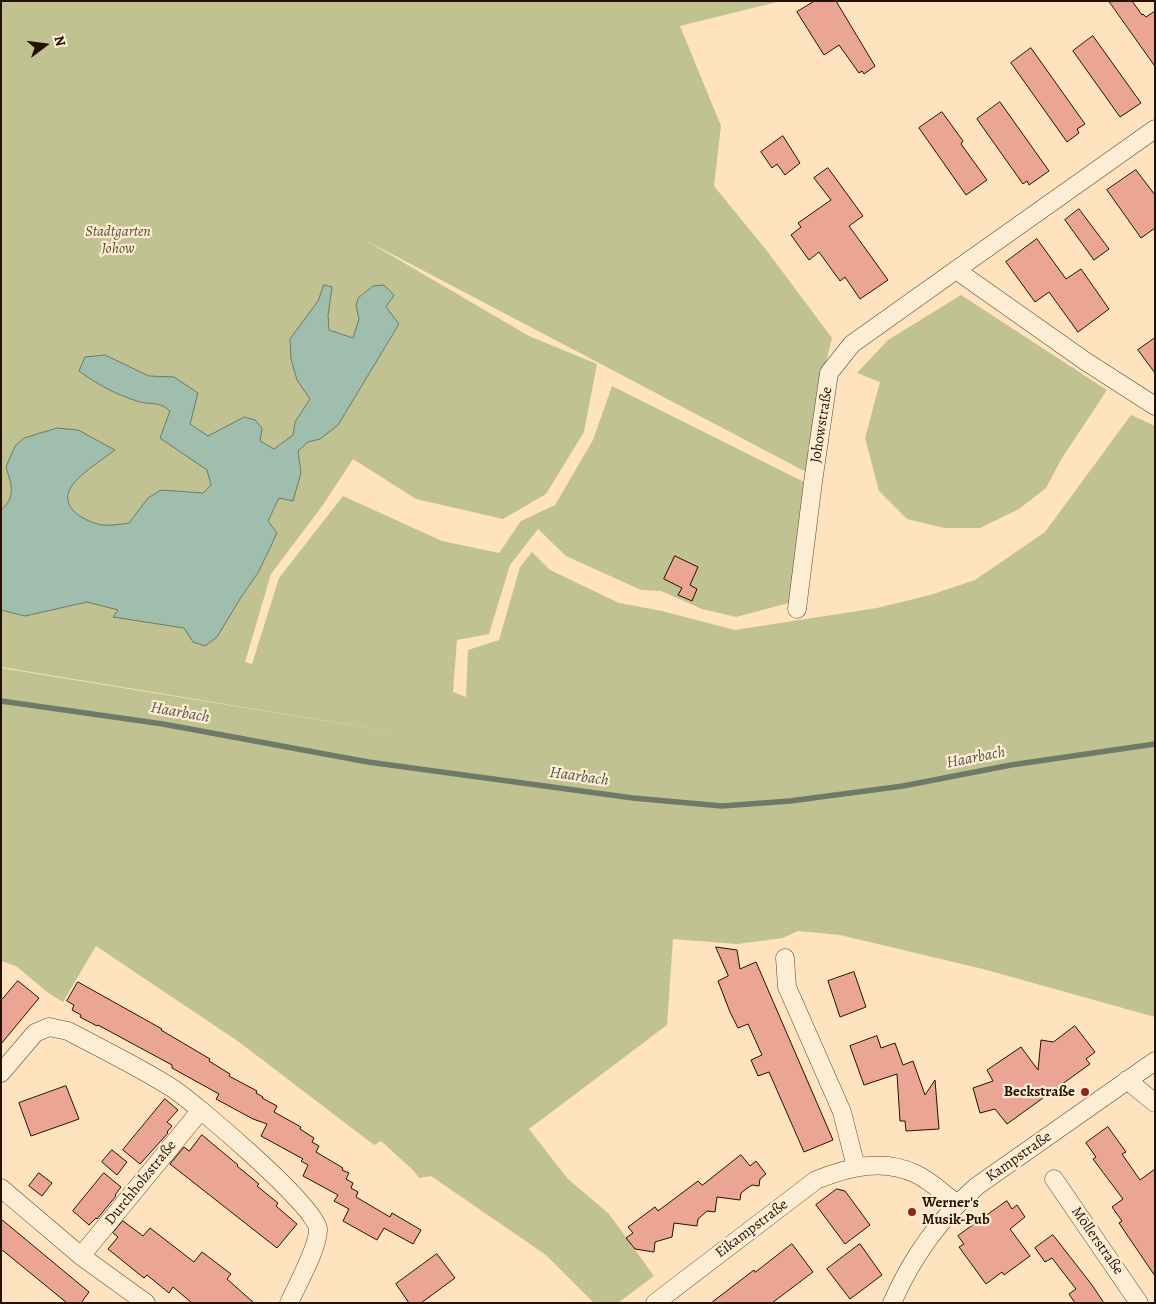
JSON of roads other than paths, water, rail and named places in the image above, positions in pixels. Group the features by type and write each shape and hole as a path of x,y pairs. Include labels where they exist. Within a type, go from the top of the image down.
{"street":[{"name":"Johowstraße","path":"798,610 813,482 829,373 852,344 1155,129"},
{"path":"956,270 1086,361 1155,406"},
{"path":"785,958 787,987 842,1112 856,1167"},
{"path":"1,1073 35,1033 49,1027 68,1031 172,1088 201,1110 267,1168 312,1215 318,1227 318,1239 289,1303"},
{"name":"Kampstraße","path":"892,1303 928,1238 957,1204 977,1186 1155,1061"},
{"path":"1127,1080 1155,1103"},
{"name":"Durchholzstraße","path":"81,1256 201,1110"},
{"name":"Eikampstraße","path":"655,1303 816,1180 836,1172 874,1165 890,1166 916,1174 957,1204"},
{"name":"Möllerstraße","path":"1054,1179 1139,1303"},
{"path":"1,1188 81,1256 146,1303"}],"waterway":[{"name":"Haarbach","path":"1,701 163,724 368,762 633,798 722,806 790,801 903,786 1011,765 1155,744"}],"place":[{"name":"Beckstraße","path":"1085,1092"},
{"name":"Werner's Musik-Pub","path":"912,1212"}],"park label":[{"name":"Stadtgarten Johow","path":"118,240"}]}
